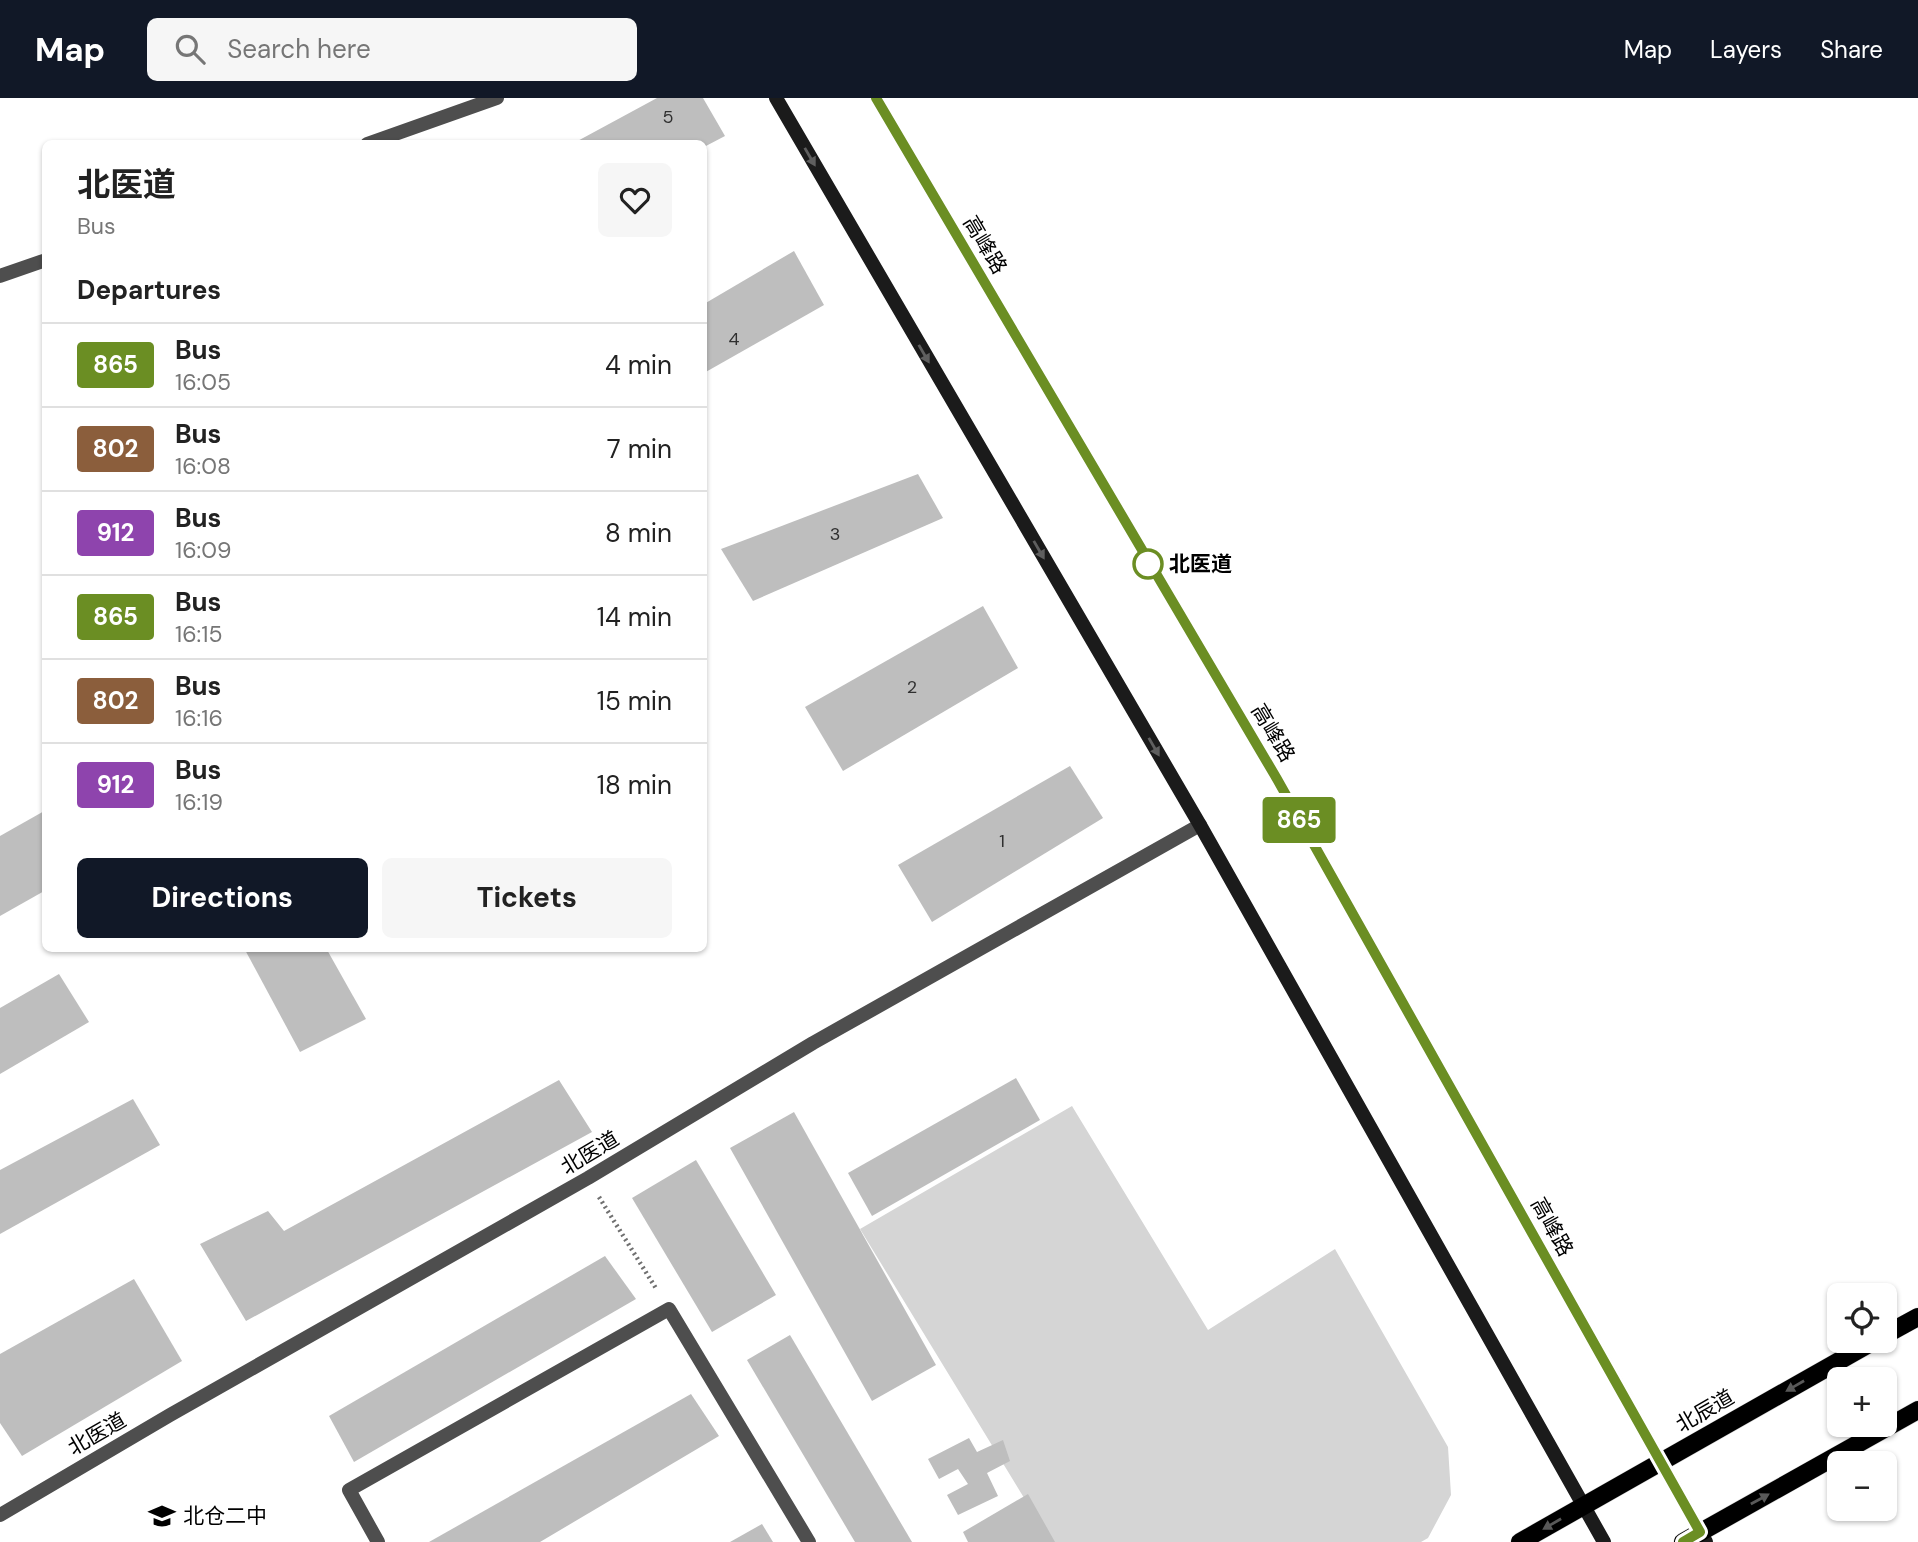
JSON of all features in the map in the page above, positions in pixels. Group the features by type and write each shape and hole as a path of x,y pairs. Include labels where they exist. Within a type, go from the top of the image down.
{"main road":[{"path":"776,98 1200,825 1605,1542"},
{"name":"高峰路","path":"876,98 1277,779 1703,1537"},
{"path":"1897,1328 1918,1317"},
{"name":"北辰道","path":"1520,1542 1853,1353"},
{"path":"1683,1542 1703,1537 1918,1410"}],"street":[{"path":"378,140 497,98"},
{"path":"0,276 42,261"},
{"name":"北医道","path":"0,1515 182,1408 588,1178 813,1043 1200,825"},
{"path":"378,1542 349,1490 669,1309 809,1542"}],"path":[{"path":"588,1178 669,1309"}],"shaded area":[{"path":"1072,1106 1208,1330 1335,1249 1448,1447 1451,1495 1428,1538 1421,1542 1051,1542 860,1229"}],"building":[{"path":"657,98 703,98 725,136 707,145 707,140 579,140"},
{"path":"794,251 824,305 707,371 707,302"},
{"path":"918,474 943,518 753,601 721,549"},
{"path":"983,606 1018,668 843,771 805,707"},
{"path":"1070,766 1103,818 932,922 898,865"},
{"path":"42,812 42,892 0,916 0,836"},
{"path":"246,952 328,952 366,1019 300,1052"},
{"path":"59,974 89,1022 0,1074 0,1008"},
{"path":"1016,1078 1040,1120 872,1216 848,1173"},
{"path":"559,1080 592,1132 246,1321 200,1244 268,1211 284,1231"},
{"path":"133,1099 160,1145 0,1234 0,1170"},
{"path":"794,1112 936,1365 872,1401 730,1148"},
{"path":"696,1160 776,1295 712,1332 632,1198"},
{"path":"605,1256 636,1299 354,1462 329,1416"},
{"path":"134,1279 182,1361 22,1456 0,1423 0,1354"},
{"path":"790,1335 912,1542 855,1542 747,1360"},
{"path":"691,1394 719,1436 540,1542 429,1542"},
{"path":"969,1438 977,1452 1003,1440 1010,1461 987,1473 998,1496 958,1515 947,1495 968,1484 958,1469 939,1479 928,1459"},
{"path":"1028,1494 1055,1542 968,1542 963,1532"},
{"path":"762,1524 773,1542 730,1542"}],"bus line":[{"name":"865","path":"876,98 1277,779 1700,1532 1683,1542"}],"place":[{"name":"北医道","path":"1148,564"},
{"name":"北仓二中","path":"162,1516"}]}
